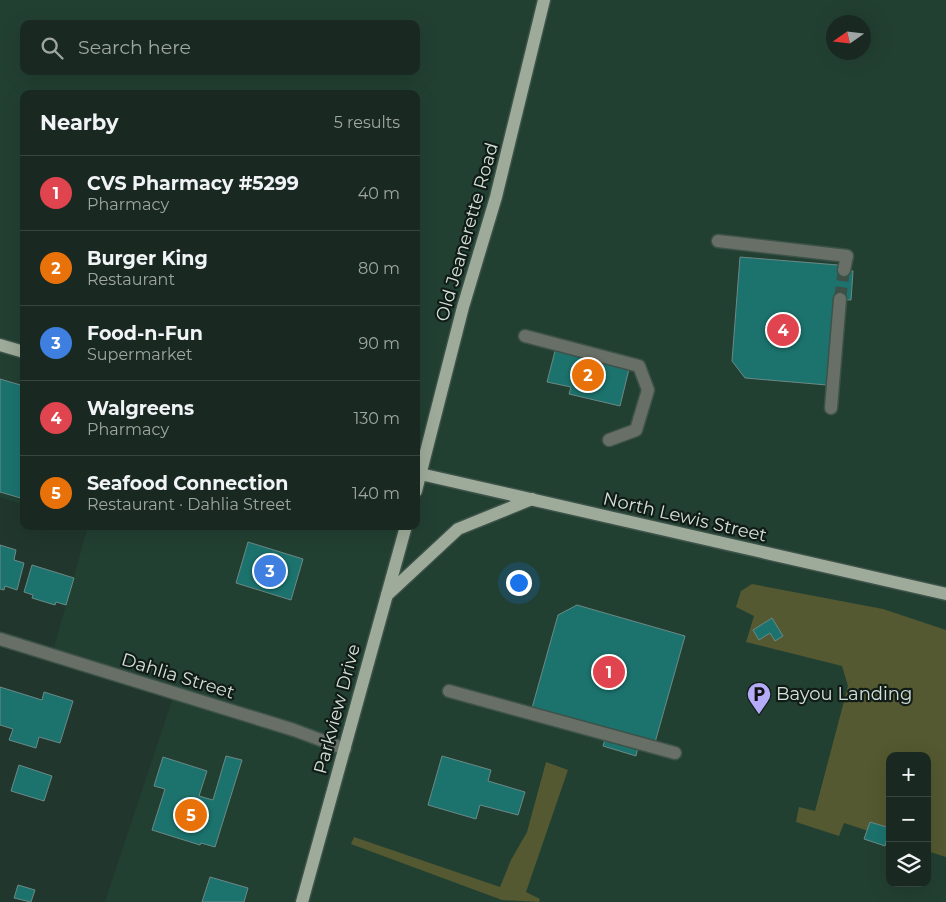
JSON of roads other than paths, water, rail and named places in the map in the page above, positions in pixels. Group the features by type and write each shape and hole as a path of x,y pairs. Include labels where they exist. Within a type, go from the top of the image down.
{"main road":[{"name":"Old Jeanerette Road","path":"420,469 463,307 496,197 544,0"},
{"path":"0,345 20,351"},
{"name":"North Lewis Street","path":"420,473 946,594"},
{"path":"387,595 458,529 532,500"},
{"name":"Parkview Drive","path":"302,902 405,530"}],"street":[{"path":"718,241 847,256 844,270"},
{"path":"831,408 840,299"},
{"path":"525,336 639,366 648,390 636,430 609,440"},
{"name":"Dahlia Street","path":"0,639 294,730 344,749"},
{"path":"449,691 675,752"}],"tunnel":[{"path":"840,299 844,270"}],"place":[{"name":"Walgreens","path":"783,330"},
{"name":"Burger King","path":"588,375"},
{"name":"Food-n-Fun","path":"270,571"},
{"name":"CVS Pharmacy #5299","path":"609,672"},
{"name":"Bayou Landing","path":"759,715"},
{"name":"Seafood Connection","path":"191,815"}]}
